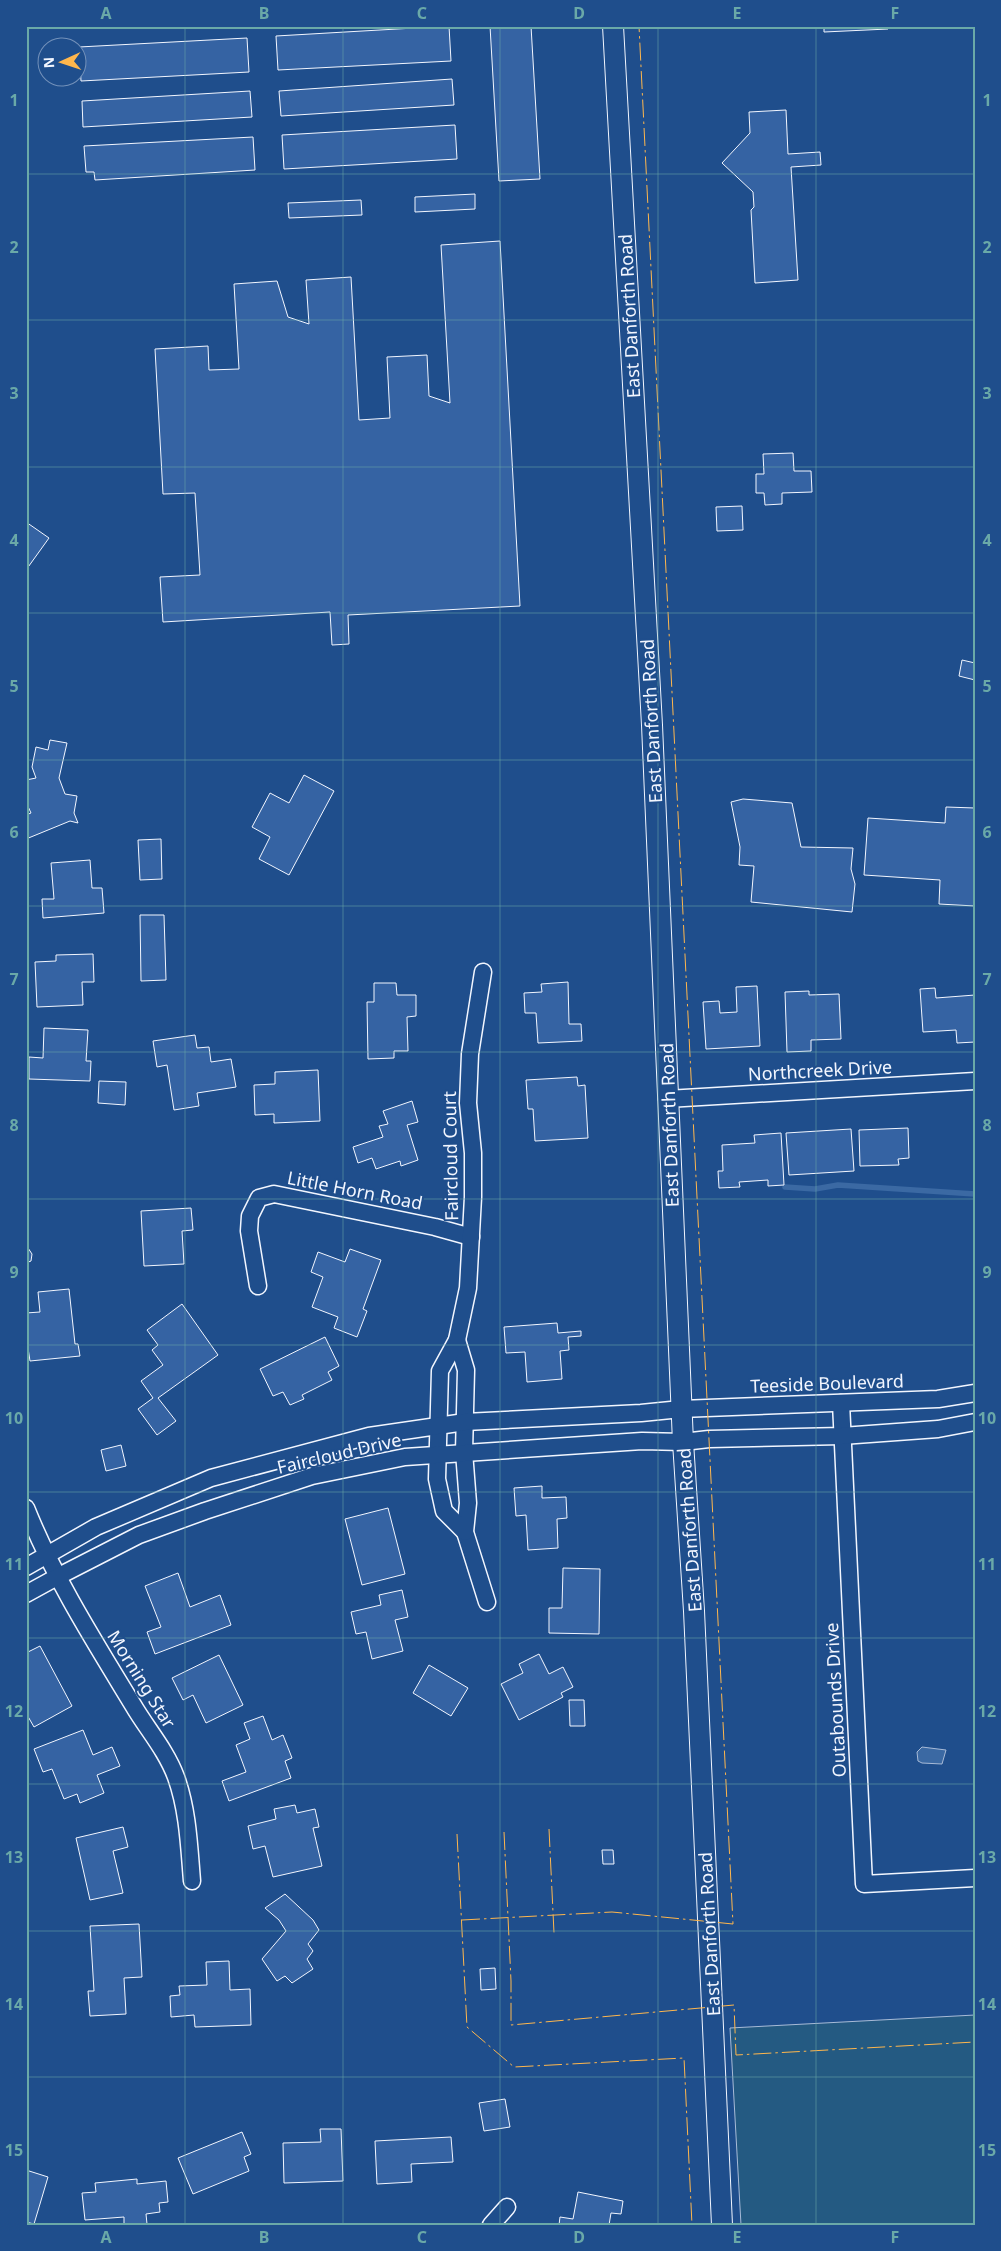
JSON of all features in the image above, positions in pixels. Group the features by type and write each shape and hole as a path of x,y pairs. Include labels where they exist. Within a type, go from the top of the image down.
{"street":[{"name":"East Danforth Road","path":"613,26 652,725 681,1409 695,1621 722,2225"},
{"name":"Faircloud Court","path":"465,1532 444,1511 437,1479 440,1371 457,1340 468,1288 473,1171 468,1103 470,1054 482,972"},
{"name":"Northcreek Drive","path":"667,1099 975,1081"},
{"name":"Little Horn Road","path":"258,1286 250,1230 250,1216 260,1198 274,1194 435,1227 471,1237"},
{"name":"Faircloud Court","path":"457,1340 466,1370 464,1452 468,1503 465,1532 487,1602"},
{"name":"Teeside Boulevard","path":"681,1409 938,1399 975,1393"},
{"name":"Outabounds Drive","path":"841,1402 864,1884 975,1878"},
{"name":"Faircloud Drive","path":"26,1567 96,1527 211,1478 369,1436 465,1422 641,1413 681,1409"},
{"path":"683,1442 709,1439 842,1436 938,1429 975,1422"},
{"name":"Faircloud Drive","path":"26,1594 57,1576 139,1535 312,1476 405,1457 642,1441 683,1442"},
{"name":"Morning Star","path":"26,1508 57,1576 140,1717 160,1745 176,1776 188,1818 192,1881"},
{"path":"491,2225 507,2208"}],"shaded area":[{"path":"922,1747 946,1750 942,1764 918,1761 917,1752"},
{"path":"975,2015 975,2225 741,2225 730,2028"}],"building":[{"path":"449,26 451,61 278,70 276,36"},
{"path":"490,26 531,26 540,179 499,181"},
{"path":"824,26 888,26 888,29 824,32"},
{"path":"247,38 249,72 88,81 88,47"},
{"path":"452,79 454,105 281,116 279,91"},
{"path":"250,91 252,117 83,127 82,101"},
{"path":"786,110 788,154 820,152 821,165 791,167 798,280 755,283 751,210 754,207 753,192 722,163 750,133 749,112"},
{"path":"455,125 457,159 284,169 282,135"},
{"path":"253,137 255,170 95,180 94,172 86,172 84,146"},
{"path":"475,194 475,209 415,212 415,197"},
{"path":"361,200 362,215 289,218 288,203"},
{"path":"500,241 520,606 348,615 349,644 332,645 330,612 163,622 160,577 200,575 195,493 163,494 155,349 208,346 209,370 239,369 234,284 277,281 288,317 309,324 306,280 351,277 359,420 390,418 387,357 427,355 429,396 450,403 441,245"},
{"path":"793,453 794,471 811,471 812,492 782,493 782,504 765,505 764,493 756,493 756,474 764,474 763,454"},
{"path":"742,506 743,530 717,531 716,507"},
{"path":"26,522 49,538 26,570"},
{"path":"962,660 975,663 975,680 959,676"},
{"path":"50,740 67,743 59,778 65,794 77,796 74,813 78,823 70,821 26,839 26,815 31,813 26,802 26,780 36,778 32,767 36,747 48,750"},
{"path":"304,775 334,791 289,875 259,859 270,837 252,827 270,793 289,803"},
{"path":"743,799 792,803 801,847 853,848 851,869 855,884 852,912 751,902 754,866 739,865 740,847 731,802"},
{"path":"946,807 975,808 975,906 939,904 940,880 864,875 868,818 945,823"},
{"path":"161,839 162,879 140,880 138,840"},
{"path":"90,860 92,888 102,888 104,913 43,918 42,899 54,899 51,863"},
{"path":"140,915 164,915 166,980 141,981"},
{"path":"93,954 94,982 82,982 83,1005 37,1007 35,962 56,961 56,955"},
{"path":"568,982 569,1024 581,1024 582,1041 538,1043 536,1013 525,1013 524,993 542,992 541,984"},
{"path":"374,983 396,983 397,995 416,995 416,1016 407,1017 408,1051 394,1051 394,1058 368,1059 367,1002 374,1002"},
{"path":"757,986 760,1046 706,1049 703,1002 719,1001 720,1013 737,1012 736,987"},
{"path":"935,988 936,998 975,995 975,1042 957,1043 956,1030 923,1032 920,989"},
{"path":"809,991 809,995 839,994 841,1039 811,1040 811,1051 787,1052 785,992"},
{"path":"44,1028 88,1030 86,1061 91,1061 90,1081 29,1079 29,1057 43,1058"},
{"path":"195,1035 197,1048 209,1047 211,1062 231,1059 236,1087 197,1093 199,1106 174,1110 167,1065 157,1067 153,1041"},
{"path":"318,1070 320,1121 274,1123 274,1114 255,1115 254,1085 275,1084 275,1072"},
{"path":"577,1077 578,1086 585,1085 588,1138 535,1141 533,1109 528,1109 526,1080"},
{"path":"99,1081 126,1082 125,1105 98,1103"},
{"path":"412,1101 418,1122 407,1125 418,1160 401,1166 400,1161 376,1169 372,1158 358,1163 353,1147 383,1137 379,1126 388,1124 383,1111"},
{"path":"908,1128 909,1158 898,1159 899,1165 860,1166 859,1130"},
{"path":"851,1129 854,1171 789,1175 786,1133"},
{"path":"781,1133 784,1185 768,1186 768,1180 739,1182 740,1187 719,1188 718,1171 723,1171 722,1145 755,1143 754,1135"},
{"path":"191,1208 193,1230 182,1231 184,1264 144,1266 141,1211"},
{"path":"26,1245 32,1254 31,1261 26,1263"},
{"path":"350,1249 381,1260 363,1309 367,1311 357,1337 334,1328 338,1317 312,1307 323,1277 311,1272 318,1252 345,1262"},
{"path":"69,1289 75,1344 78,1344 80,1356 30,1361 26,1335 26,1313 40,1312 38,1292"},
{"path":"182,1304 218,1355 158,1398 176,1421 157,1435 138,1409 153,1398 141,1381 163,1365 152,1350 158,1345 147,1330"},
{"path":"557,1323 558,1333 581,1331 581,1336 568,1337 569,1350 560,1351 562,1379 527,1382 525,1352 506,1353 504,1327"},
{"path":"325,1337 339,1366 328,1372 332,1380 302,1395 304,1399 290,1405 283,1392 273,1396 260,1369"},
{"path":"121,1445 126,1466 106,1471 101,1450"},
{"path":"542,1486 542,1498 566,1497 567,1518 557,1519 558,1548 528,1550 526,1515 516,1516 514,1488"},
{"path":"388,1508 405,1574 362,1585 345,1519"},
{"path":"563,1568 600,1569 599,1634 549,1633 549,1608 562,1608"},
{"path":"178,1573 190,1607 220,1595 231,1625 155,1654 147,1632 161,1627 145,1586"},
{"path":"402,1590 408,1617 395,1620 403,1651 372,1659 366,1632 356,1634 351,1612 381,1605 379,1595"},
{"path":"40,1646 72,1706 34,1727 26,1713 26,1653"},
{"path":"539,1654 549,1674 563,1667 573,1687 561,1693 563,1697 519,1720 501,1684 523,1673 519,1664"},
{"path":"219,1655 243,1705 206,1723 193,1695 183,1700 172,1678"},
{"path":"429,1665 468,1688 451,1716 413,1693"},
{"path":"569,1700 584,1700 585,1726 570,1726"},
{"path":"263,1716 272,1740 283,1735 292,1758 285,1761 291,1778 229,1801 222,1781 246,1772 236,1745 250,1739 244,1723"},
{"path":"83,1730 93,1755 112,1747 120,1766 97,1775 104,1793 80,1803 77,1794 64,1799 52,1769 43,1772 34,1749"},
{"path":"295,1805 297,1813 315,1809 319,1827 313,1828 322,1866 273,1877 265,1846 253,1849 248,1826 276,1819 274,1809"},
{"path":"123,1827 128,1847 113,1851 123,1893 90,1900 76,1838"},
{"path":"602,1850 613,1850 614,1864 603,1864"},
{"path":"285,1894 313,1920 319,1930 308,1944 313,1951 307,1959 313,1969 292,1983 285,1976 277,1981 262,1959 286,1931 279,1920 265,1908"},
{"path":"139,1924 142,1977 124,1978 126,2014 90,2016 88,1991 94,1991 90,1926"},
{"path":"229,1961 230,1990 250,1989 251,2025 195,2027 194,2015 171,2017 170,1996 180,1995 179,1986 207,1985 206,1962"},
{"path":"495,1968 496,1989 481,1990 480,1969"},
{"path":"505,2099 510,2127 484,2131 479,2103"},
{"path":"320,2129 341,2129 343,2181 284,2183 283,2143 321,2142"},
{"path":"242,2132 251,2154 244,2157 249,2171 193,2194 178,2158"},
{"path":"451,2137 453,2162 411,2164 412,2182 377,2184 375,2141"},
{"path":"26,2170 48,2177 34,2224 26,2222"},
{"path":"137,2179 137,2184 166,2181 168,2202 159,2203 160,2212 146,2214 147,2224 124,2225 124,2217 85,2220 82,2193 96,2192 95,2183"},
{"path":"578,2192 623,2201 621,2214 611,2213 609,2225 559,2225 560,2217 573,2219"}],"waterway":[{"path":"785,1187 815,1189 838,1185 975,1194"}],"power":[{"path":"462,1920 612,1912 733,1924 639,26"},
{"path":"549,1829 554,1933"},
{"path":"504,1832 511,1981 511,2025 734,2005 736,2055 975,2042"},
{"path":"457,1834 467,2027 514,2067 684,2058 692,2225"}]}
